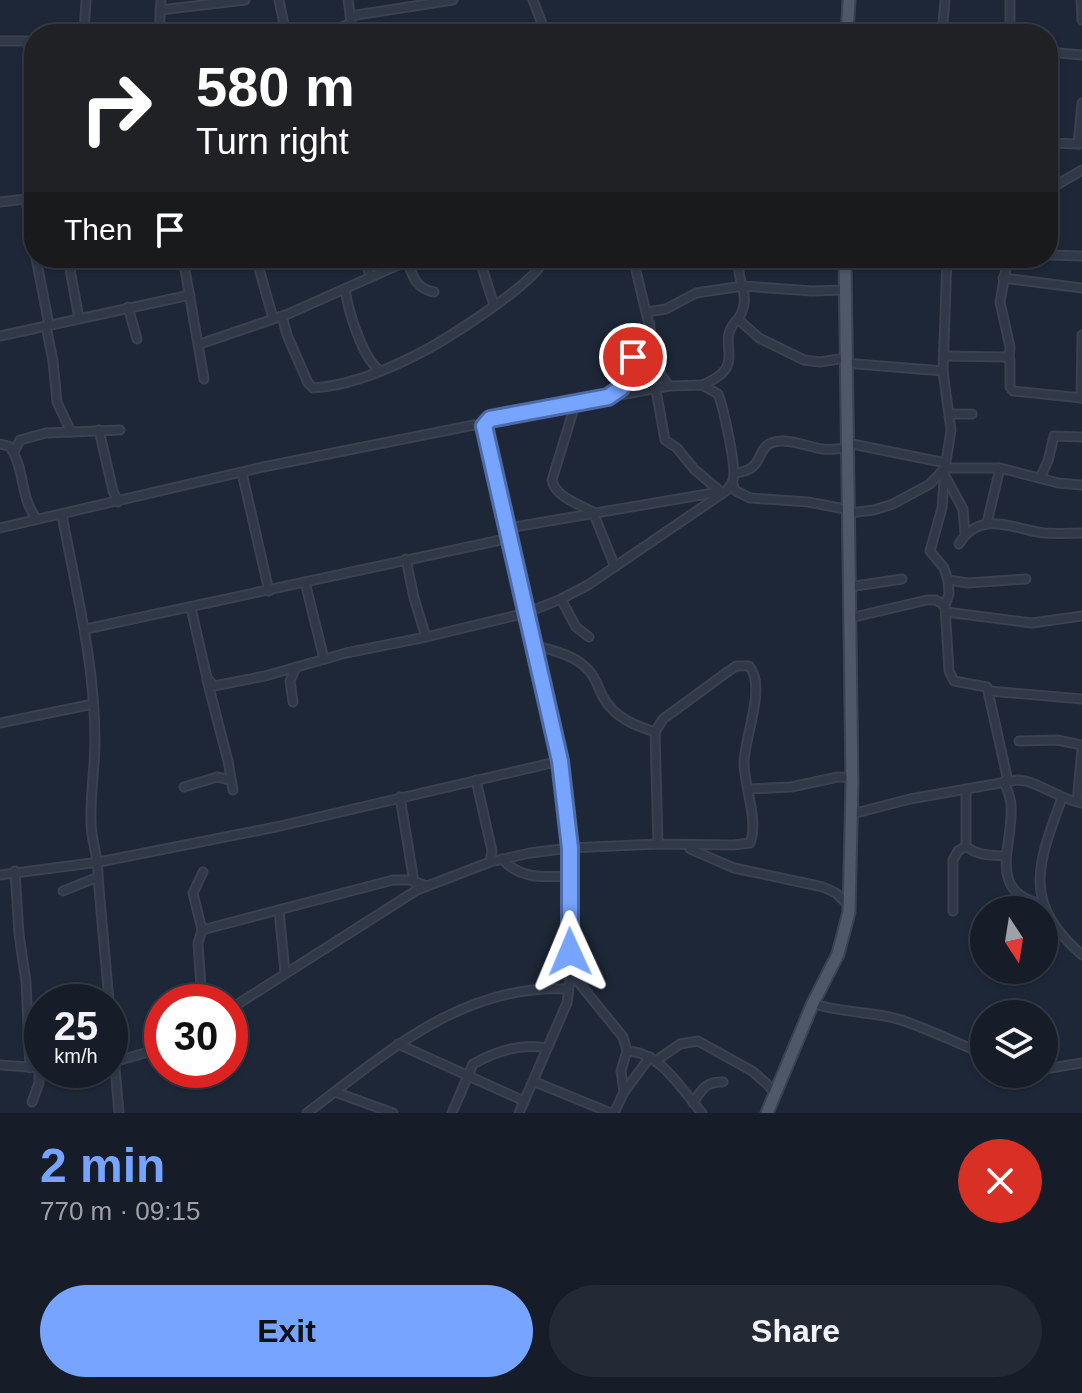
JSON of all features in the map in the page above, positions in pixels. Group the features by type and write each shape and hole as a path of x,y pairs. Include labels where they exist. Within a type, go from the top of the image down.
{"main road":[{"path":"848,24 849,0"},
{"path":"767,1113 813,1003 838,954 850,906 850,512 845,268"}],"street":[{"path":"85,24 86,0"},
{"path":"159,24 161,0"},
{"path":"160,10 245,0"},
{"path":"279,0 284,24"},
{"path":"348,0 352,24"},
{"path":"342,24 411,4 453,0"},
{"path":"533,0 542,24"},
{"path":"943,24 945,0"},
{"path":"1010,0 1010,24"},
{"path":"1081,0 1082,20"},
{"path":"0,41 24,41"},
{"path":"1058,53 1082,55"},
{"path":"1058,143 1080,144 1082,103"},
{"path":"1058,184 1082,170"},
{"path":"0,200 24,199"},
{"path":"1058,255 1082,256"},
{"path":"38,268 57,402 71,432"},
{"path":"70,268 79,319"},
{"path":"185,268 204,379"},
{"path":"259,268 273,318"},
{"path":"368,268 370,276"},
{"path":"200,344 282,316 390,268"},
{"path":"413,268 418,285 434,292"},
{"path":"482,268 494,305"},
{"path":"282,316 287,335 313,388 355,380 420,353 494,305 539,268"},
{"path":"636,268 661,375 669,386"},
{"path":"484,426 490,419 669,386 702,385 720,377 731,353 727,337 730,328 746,302 740,268"},
{"path":"947,268 943,371 950,414 942,508 930,551 944,568 948,580 949,594 945,609 950,675 959,682 984,685 989,691 1011,805 1006,871 1011,884 1024,896"},
{"path":"1006,268 1000,302 1010,347 1010,387 1013,391 1081,398 1082,335"},
{"path":"1003,278 1082,288"},
{"path":"647,312 666,309 696,293 743,286 844,290"},
{"path":"345,289 356,326 372,364 379,370"},
{"path":"0,336 190,295"},
{"path":"128,307 137,339"},
{"path":"738,319 759,338 804,360 943,371"},
{"path":"608,397 621,388 622,370 633,357 650,324"},
{"path":"945,356 1009,358"},
{"path":"702,385 712,389 721,399 734,473 732,483 736,491 750,498 808,502 850,512 874,510 893,504 930,484 946,469"},
{"path":"656,390 665,440 721,492"},
{"path":"575,404 554,472 553,487 556,492 593,512 615,567"},
{"path":"950,414 972,414"},
{"path":"0,528 242,473 474,425 484,426"},
{"path":"484,426 560,761 570,848 571,973 568,989 562,1017 519,1113"},
{"path":"99,430 118,502"},
{"path":"14,452 16,443 26,437 120,430"},
{"path":"1040,478 1054,436 1082,437"},
{"path":"734,473 751,469 772,443 796,443 827,450 848,446 946,469 1000,468 1058,483 1082,485"},
{"path":"0,444 9,446 17,458 27,505 37,519"},
{"path":"987,523 1000,468"},
{"path":"946,469 959,500 965,533"},
{"path":"242,473 269,591"},
{"path":"207,678 210,684 221,685 526,613 561,599 615,567 732,483"},
{"path":"508,528 721,492"},
{"path":"62,515 86,629 95,743 91,824 99,862 107,984"},
{"path":"959,544 965,533 987,523 1047,533 1082,533"},
{"path":"86,629 510,538"},
{"path":"406,559 426,637"},
{"path":"849,587 902,579"},
{"path":"948,580 968,583 1026,579"},
{"path":"305,582 324,659"},
{"path":"561,599 576,627 589,637"},
{"path":"850,618 927,600 936,600 945,609 1032,623 1082,616"},
{"path":"191,608 233,790"},
{"path":"535,646 583,664 594,676 605,701 627,723 655,732"},
{"path":"248,997 385,909 427,886 490,862 570,848 750,843 752,828 744,762 753,718 755,674 749,666 736,666 726,673 663,719 655,732 658,844"},
{"path":"293,702 290,681 296,667"},
{"path":"989,691 1082,699"},
{"path":"0,723 93,704"},
{"path":"852,814 910,799 1026,780 1079,803 1082,747 1057,740 1019,741"},
{"path":"0,875 99,862 276,827 560,761"},
{"path":"184,787 217,777 231,780"},
{"path":"749,789 791,787 838,777 852,778"},
{"path":"476,780 492,851 490,862"},
{"path":"966,789 966,846 973,852 1005,856"},
{"path":"400,797 414,882"},
{"path":"1042,896 1043,852 1062,798"},
{"path":"684,846 734,868 823,887 836,893 850,906"},
{"path":"953,911 953,860 958,851 966,846"},
{"path":"502,859 519,873 570,876"},
{"path":"15,871 26,984"},
{"path":"201,984 198,943 202,930 193,893 203,872"},
{"path":"63,891 98,877"},
{"path":"202,930 382,882 398,879 427,886"},
{"path":"279,910 285,973"},
{"path":"1058,931 1082,955"},
{"path":"571,973 623,1037 627,1051 621,1071 624,1092"},
{"path":"307,1113 432,1022 494,997 526,989 568,989"},
{"path":"813,1003 821,1007 858,1010 901,1020 970,1048"},
{"path":"535,1082 610,1113 653,1058 680,1044 698,1041 752,1071 776,1095"},
{"path":"398,1044 524,1101"},
{"path":"452,1113 473,1064 509,1049 532,1045 547,1048"},
{"path":"627,1051 653,1058 702,1113"},
{"path":"1058,1067 1082,1063"},
{"path":"0,1065 24,1067"},
{"path":"688,1113 701,1088 723,1082"},
{"path":"32,1102 37,1088"},
{"path":"116,1088 119,1113"},
{"path":"335,1092 387,1112"}],"route":[{"path":"570,952 570,848 560,761 484,426 490,419 608,397 621,388 622,370 633,357"}]}
